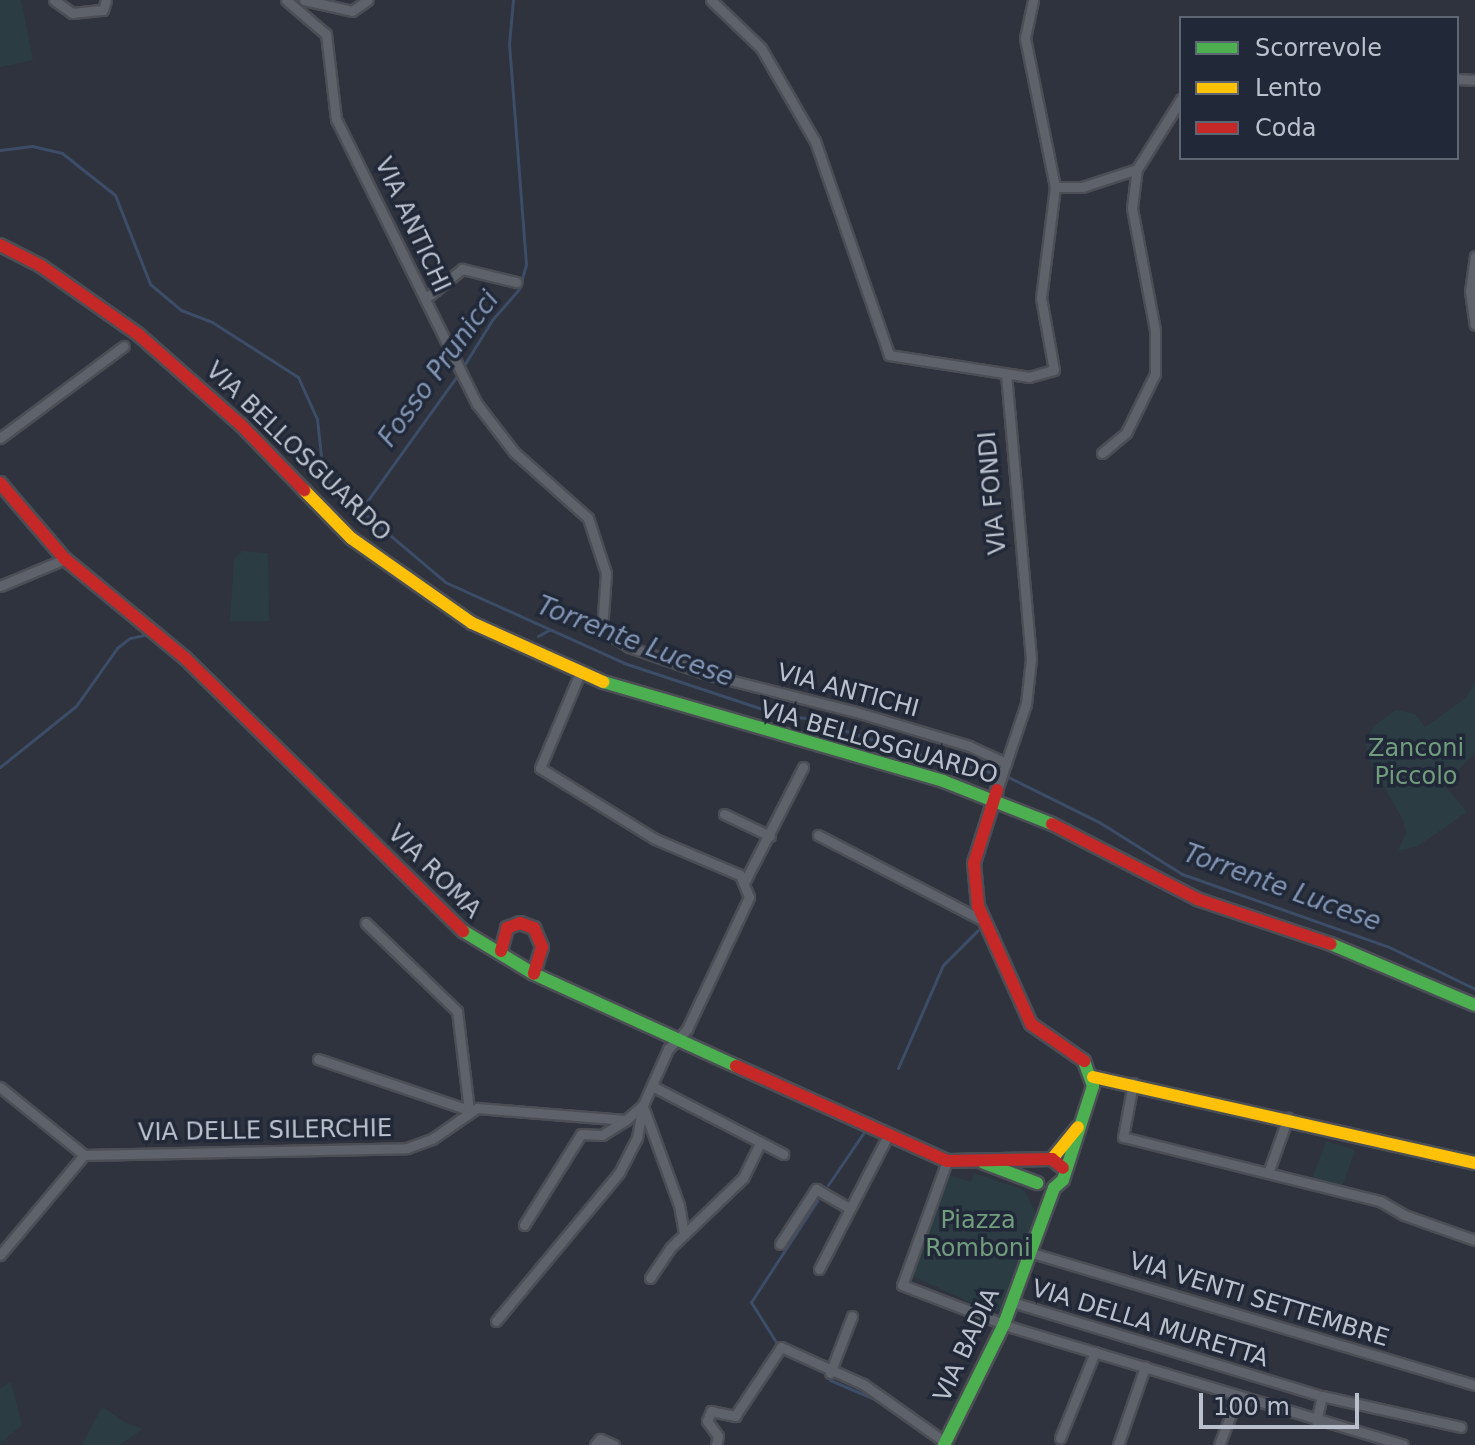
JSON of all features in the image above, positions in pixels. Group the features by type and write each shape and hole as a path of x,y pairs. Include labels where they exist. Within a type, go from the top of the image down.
{"street":[{"path":"54,0 72,13 103,10 106,0"},
{"name":"VIA ANTICHI","path":"286,0 326,34 336,119 463,378 503,441 588,518 606,573 602,630 629,647 710,675 856,712 969,746 1006,763"},
{"path":"304,0 352,11 368,0"},
{"path":"711,0 761,48 815,141 889,355 1041,377 1054,370 1041,298 1055,187 1043,106 1025,38 1033,0"},
{"path":"1102,453 1126,433 1155,374 1155,330 1132,208 1137,169 1179,102"},
{"path":"1055,187 1082,187 1137,169"},
{"name":"VIA BELLOSGUARDO","path":"0,245 41,266 139,335 241,425 329,518 385,565 472,623 579,675 995,794 1197,899 1329,943 1475,1005"},
{"path":"1475,256 1470,291 1475,325"},
{"path":"425,299 462,269 516,282"},
{"path":"0,438 124,346"},
{"name":"VIA FONDI","path":"1006,374 1031,659 1026,704 973,871 984,921 1031,1024 1072,1048 1093,1077"},
{"name":"VIA ROMA","path":"0,483 65,559 185,658 485,947 500,946 513,925 534,928 542,940 534,974"},
{"path":"0,586 65,559"},
{"path":"579,675 539,761 540,768 655,839 699,855 745,881"},
{"path":"496,1321 619,1173 637,1138 643,1105 677,1040 687,1029 749,897 745,881 803,767"},
{"path":"724,814 770,836"},
{"path":"818,835 984,921"},
{"path":"366,923 457,1011 469,1110"},
{"path":"500,946 511,963 887,1137 947,1161 1047,1159 1063,1168"},
{"path":"523,966 536,960"},
{"path":"318,1059 469,1110 520,1109 626,1120"},
{"path":"1093,1077 1288,1117 1475,1163"},
{"name":"VIA BADIA","path":"1044,1186 1063,1180 1063,1168 1081,1125 1093,1077"},
{"path":"1133,1083 1123,1137 1380,1201 1404,1215 1475,1240"},
{"path":"652,1086 783,1154"},
{"path":"0,1087 84,1155 0,1255"},
{"path":"524,1225 581,1134 602,1135 643,1105"},
{"path":"643,1105 679,1205 684,1234"},
{"name":"VIA DELLE SILERCHIE","path":"84,1155 407,1148 432,1139 469,1110"},
{"path":"1268,1173 1288,1117"},
{"name":"VIA BADIA","path":"944,1444 1004,1324 1045,1217 1044,1186 1034,1170 1081,1125"},
{"path":"819,1269 887,1137"},
{"path":"650,1278 684,1234 743,1178 760,1143"},
{"path":"977,1160 1044,1186"},
{"path":"947,1161 902,1285 1004,1324 1403,1445"},
{"path":"780,1244 816,1189 850,1209"},
{"name":"VIA VENTI SETTEMBRE","path":"1032,1253 1475,1385"},
{"name":"VIA DELLA MURETTA","path":"1012,1302 1322,1396 1461,1427"},
{"path":"830,1373 852,1316"},
{"path":"716,1445 718,1436 707,1421 711,1411 735,1416 771,1357 781,1347 830,1373 863,1384 944,1444"},
{"path":"1060,1438 1095,1352"},
{"path":"1118,1445 1145,1367"},
{"path":"1219,1445 1238,1396"},
{"path":"1316,1421 1322,1396"},
{"path":"1360,1445 1364,1434"},
{"path":"595,1445 600,1439 614,1445"}],"green space":[{"path":"0,0 21,0 33,60 0,67"},
{"path":"242,551 268,553 269,621 230,621 234,560"},
{"name":"Zanconi Piccolo","path":"1475,683 1475,753 1444,785 1467,812 1418,846 1398,851 1406,833 1403,820 1367,756 1366,741 1374,726 1396,710 1415,714 1425,727 1466,698"},
{"path":"1326,1141 1355,1150 1342,1187 1312,1179"},
{"name":"Piazza Romboni","path":"974,1173 1024,1190 1037,1215 1001,1310 991,1312 913,1276 948,1175 971,1182"},
{"path":"11,1382 22,1425 0,1443 0,1389"},
{"path":"102,1407 126,1423 143,1429 119,1445 82,1445"}],"waterway":[{"name":"Fosso Prunicci","path":"463,367 492,320 519,289 526,264 509,44 513,0"},
{"name":"Torrente Lucese","path":"0,150 32,146 62,153 115,195 150,284 181,310 212,322 298,377 317,419 322,465 332,486 445,582 624,663 777,714 807,718 907,751 998,774"},
{"name":"Fosso Prunicci","path":"360,511 459,373"},
{"path":"538,636 549,630"},
{"path":"0,767 76,706 117,648 130,638 149,634"},
{"name":"Torrente Lucese","path":"1006,776 1099,822 1182,874 1387,946 1475,989"},
{"path":"898,1068 943,965 978,930"},
{"path":"828,1185 864,1132"},
{"path":"776,1342 751,1302 817,1201"},
{"path":"830,1380 879,1401"}],"traffic: fast":[{"path":"603,682 943,781 1052,824"},
{"path":"463,931 534,974 736,1066"},
{"path":"1331,944 1475,1005"},
{"path":"944,1445 1004,1324 1054,1188 1063,1180 1093,1086 1084,1061"},
{"path":"984,1163 1037,1183"}],"traffic: slow":[{"path":"304,490 351,538 472,623 603,682"},
{"path":"1093,1077 1475,1163"},
{"path":"1052,1159 1078,1127"}],"traffic: jam":[{"path":"0,245 41,266 139,335 241,425 304,490"},
{"path":"0,483 65,559 185,658 463,931"},
{"path":"997,790 974,863 978,906 1031,1024 1084,1061"},
{"path":"1052,824 1197,899 1331,944"},
{"path":"501,951 507,928 520,923 534,928 542,947 534,974"},
{"path":"736,1066 947,1161 1052,1159 1063,1168"}]}
